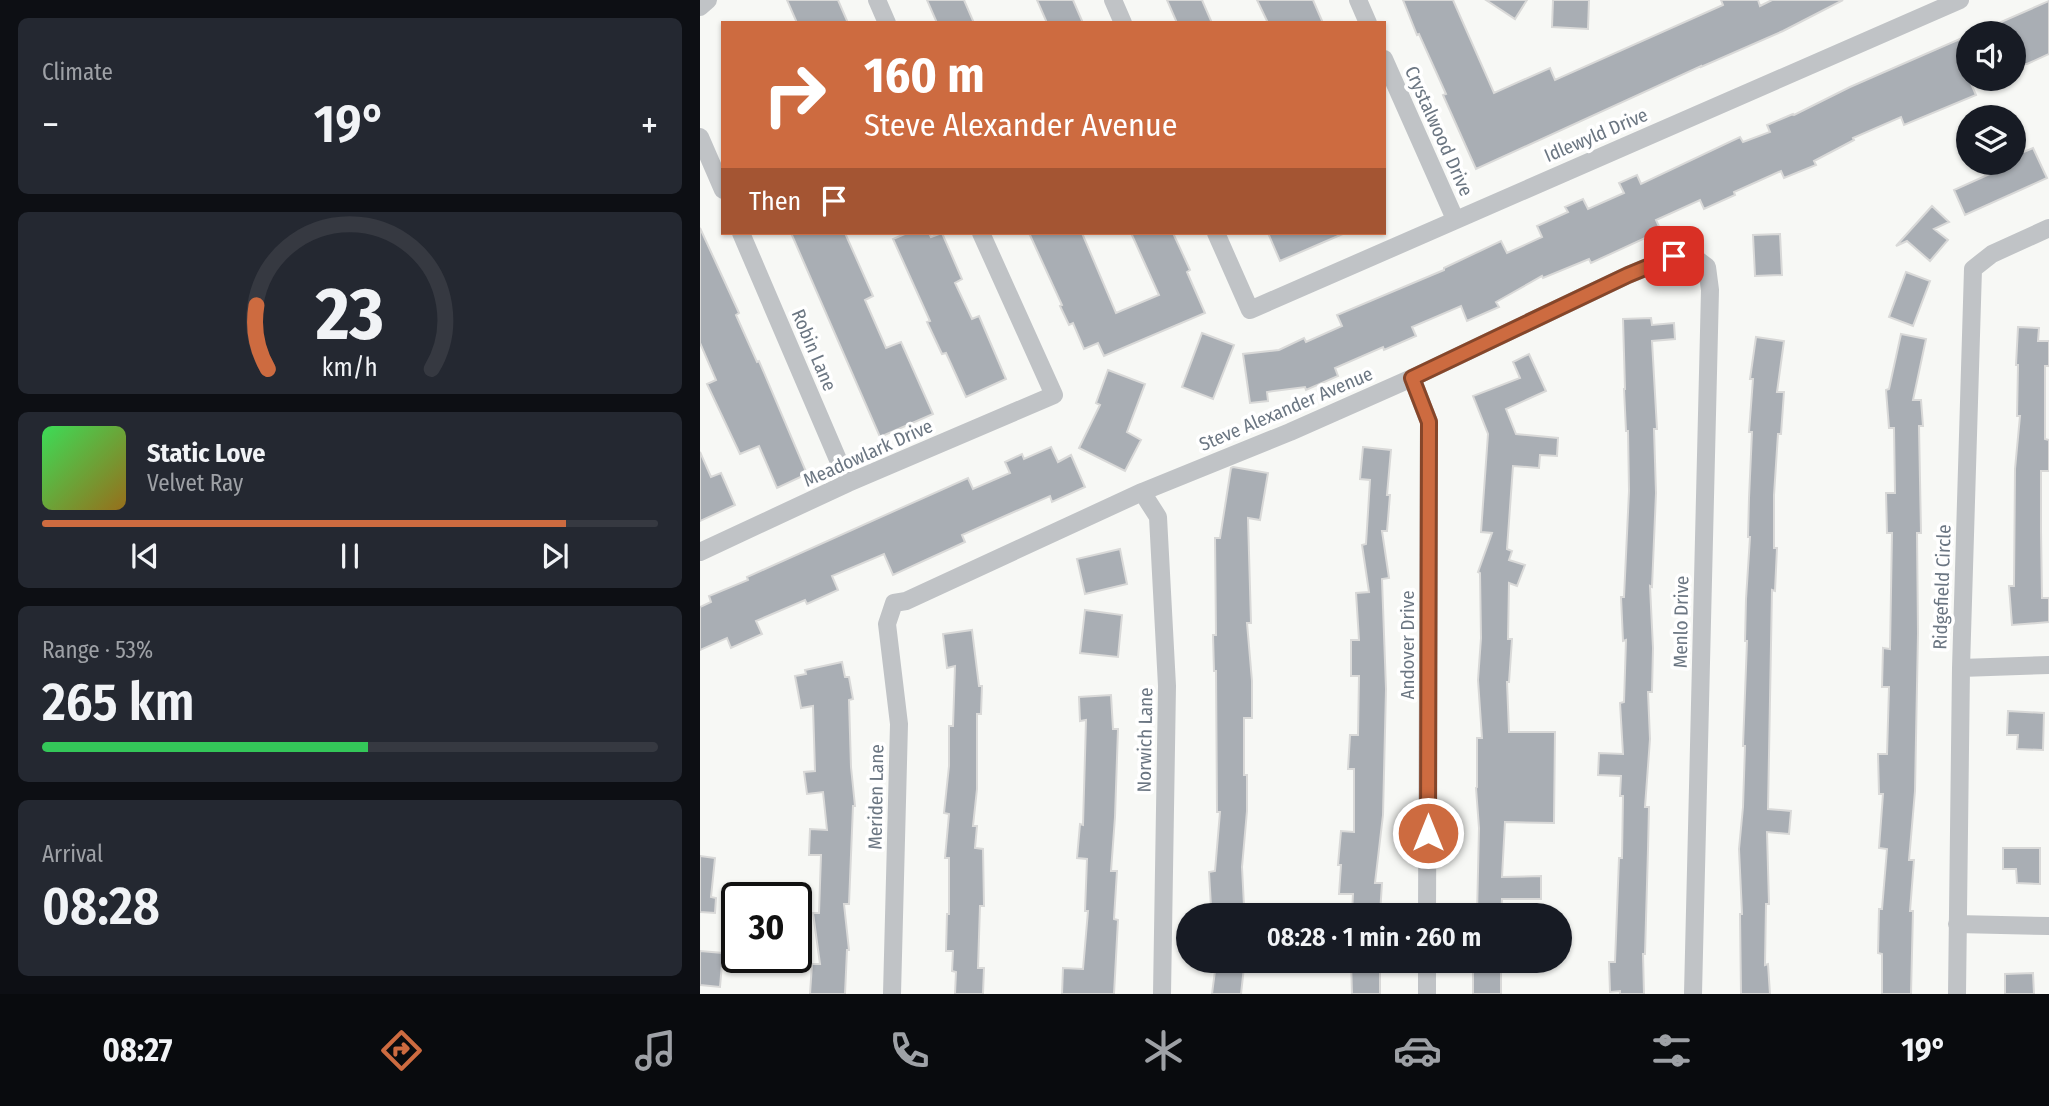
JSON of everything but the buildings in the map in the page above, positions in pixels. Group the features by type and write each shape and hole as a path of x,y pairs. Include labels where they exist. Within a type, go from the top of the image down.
{"street":[{"path":"700,7 708,0"},
{"path":"877,0 886,21"},
{"path":"1113,0 1122,21"},
{"path":"1358,0 1367,21"},
{"name":"Idlewyld Drive","path":"1217,235 1250,310 1960,0"},
{"name":"Crystalwood Drive","path":"1386,64 1455,219"},
{"path":"700,137 721,185"},
{"name":"Ridgefield Circle","path":"1957,994 1961,668 1973,269 1992,254 2049,228"},
{"name":"Robin Lane","path":"742,235 848,483"},
{"name":"Meadowlark Drive","path":"700,552 848,483 1054,395 982,235"},
{"name":"Steve Alexander Avenue","path":"894,603 906,601 1142,492 1290,432 1412,378 1628,275 1674,256 1694,257"},
{"name":"Menlo Drive","path":"1693,994 1710,290 1707,267 1694,257"},
{"name":"Andover Drive","path":"1412,378 1429,422 1427,903"},
{"name":"Norwich Lane","path":"1142,492 1158,517 1167,687 1162,994"},
{"name":"Meriden Lane","path":"892,994 899,724 887,624 894,603"},
{"path":"1961,668 2049,665"},
{"path":"1957,924 2049,926"},
{"path":"1427,973 1427,994"}],"route":[{"path":"1428,833 1429,422 1412,378 1628,275 1674,256"}]}
